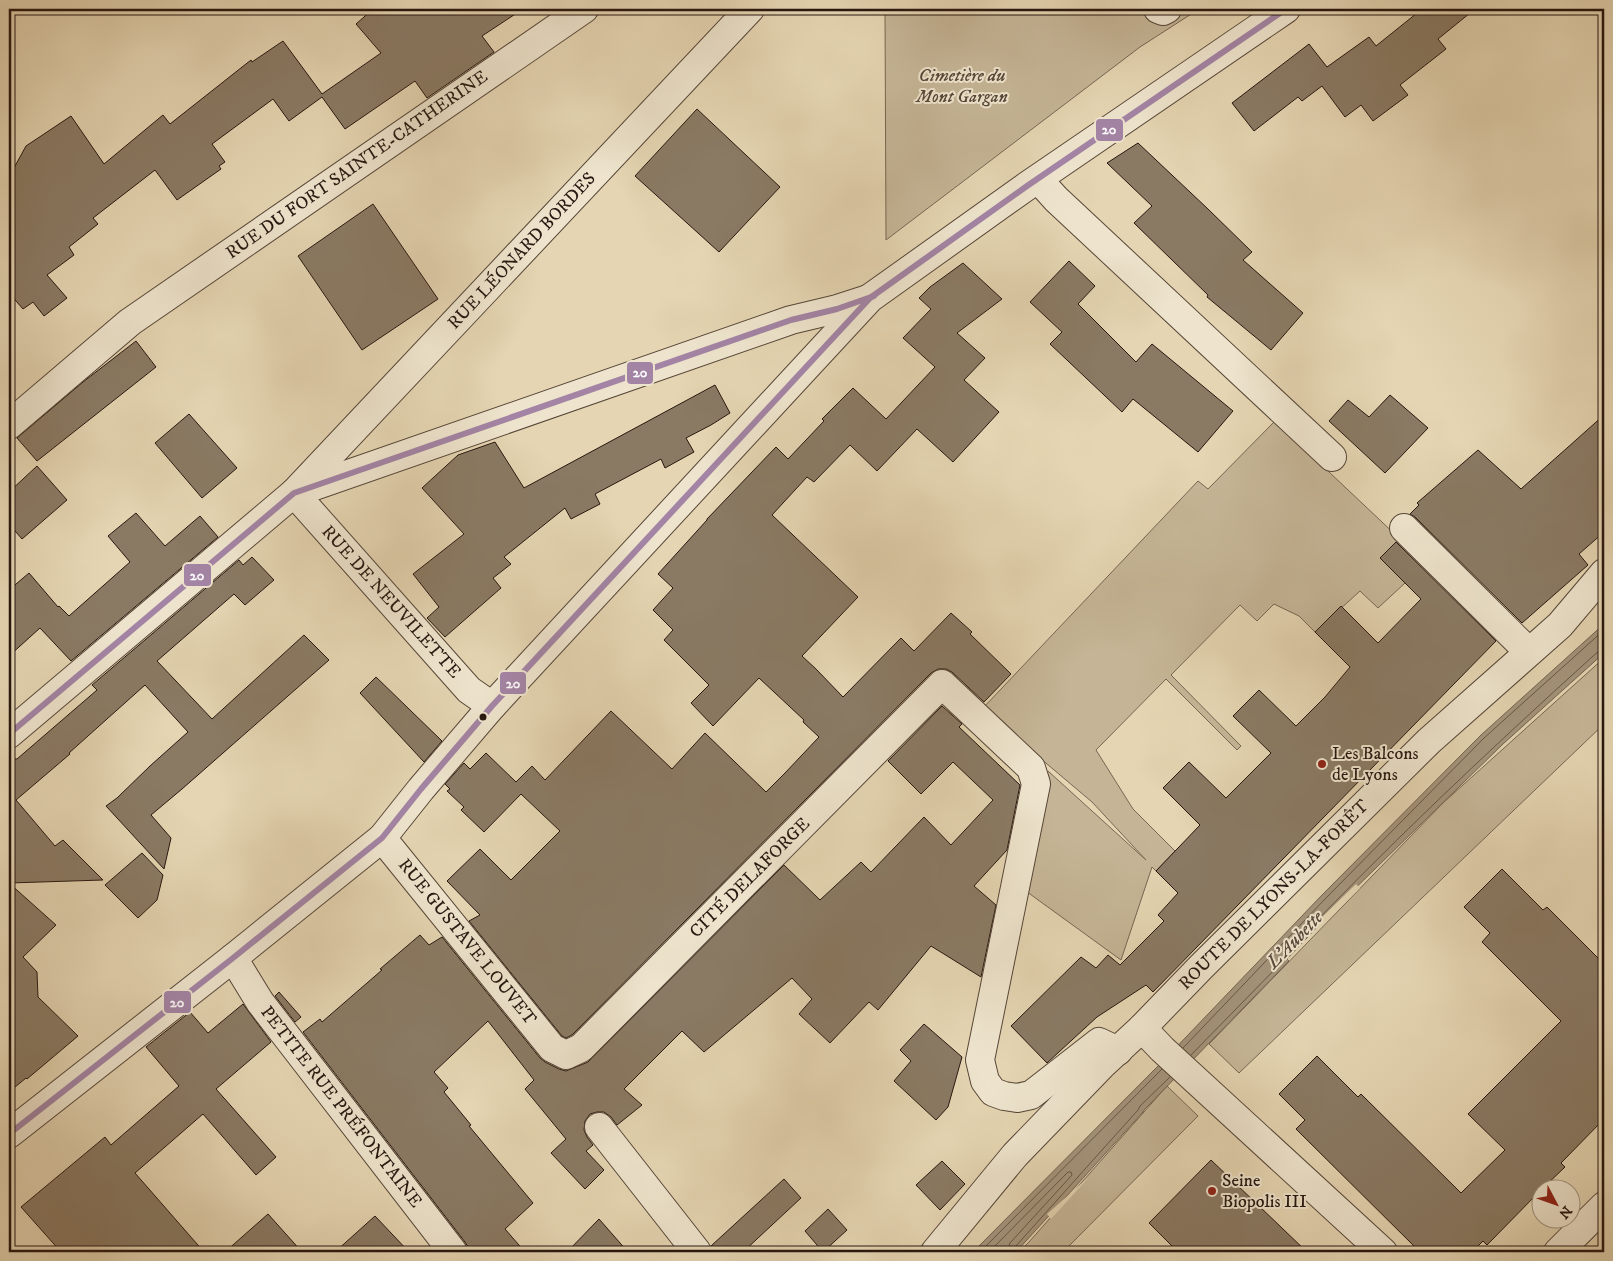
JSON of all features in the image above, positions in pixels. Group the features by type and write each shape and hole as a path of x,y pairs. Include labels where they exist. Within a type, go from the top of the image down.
{"street":[{"name":"RUE DU FORT SAINTE-CATHERINE","path":"9,425 130,322 584,9"},
{"name":"RUE LÉONARD BORDES","path":"294,494 750,9"},
{"path":"1158,9 1163,11 1167,9"},
{"path":"9,1134 382,838 492,706 870,298 1038,178 1286,9"},
{"path":"1038,178 1056,199 1332,457"},
{"path":"9,734 294,494 791,320 837,310 870,298"},
{"name":"RUE DE NEUVILETTE","path":"294,494 469,690 492,706"},
{"path":"1404,528 1528,652"},
{"name":"ROUTE DE LYONS-LA-FORÊT","path":"935,1252 1015,1155 1102,1065 1142,1028 1429,741 1560,625 1604,573"},
{"name":"CITÉ DELAFORGE","path":"552,1048 566,1055 581,1048 942,684 1031,768 1036,784 980,1060 985,1081 993,1092 1004,1096 1017,1098 1031,1095 1099,1042 1118,1051"},
{"name":"RUE GUSTAVE LOUVET","path":"382,838 552,1048"},
{"name":"PETITE RUE PRÉFONTAINE","path":"233,958 260,1002 453,1252"},
{"path":"1142,1028 1162,1049 1382,1252"},
{"path":"599,1127 698,1252"},
{"path":"1558,1252 1604,1206"}],"green space":[{"name":"Cimetière du Mont Gargan","path":"885,9 1199,9 1140,47 886,240"},
{"path":"1275,421 1400,539 1380,558 1405,583 1378,608 1360,591 1315,632 1299,616 1274,604 1257,621 1240,605 1171,675 1241,746 1237,750 1166,679 1096,750 1133,809 1175,851 1156,871 1152,867 1121,960 1023,889 1048,771 1146,860 1092,802 984,707 1198,481 1208,489"},
{"path":"1604,658 1604,724 1239,1073 1209,1044 1443,803"},
{"path":"1167,1086 1198,1116 1063,1252 1019,1252 1029,1242"}],"water":[{"name":"L'Aubette","path":"1604,624 1604,653 1503,744 1335,908 1287,959 1289,961 1144,1110 1016,1252 973,1252 1165,1059 1322,895 1481,735"}],"pier":[{"path":"1356,884 1360,888 1319,929 1315,924"},
{"path":"1090,1176 1051,1219 1047,1214"}],"building":[{"path":"373,9 523,9 482,36 494,52 427,98 415,81 345,129 322,97 289,121 273,99 212,144 225,162 219,166 221,169 177,200 155,170 93,218 98,224 69,247 74,255 47,275 67,298 44,316 33,302 23,309 9,293 9,177 26,146 71,116 104,164 163,115 170,124 251,60 252,62 283,41 322,94 381,53 356,24"},
{"path":"1422,9 1475,9 1438,39 1446,49 1400,85 1408,95 1373,121 1361,105 1345,117 1322,86 1302,101 1298,97 1254,131 1232,103 1309,44 1327,67 1369,37 1376,46"},
{"path":"697,109 780,187 719,252 635,176"},
{"path":"1138,143 1252,252 1243,260 1303,313 1271,350 1207,297 1208,295 1134,223 1152,206 1107,163"},
{"path":"373,204 438,299 362,350 298,256"},
{"path":"1069,261 1095,286 1078,304 1136,362 1152,344 1233,411 1198,452 1133,399 1122,412 1050,344 1062,332 1030,302"},
{"path":"963,263 1002,299 957,333 985,358 964,380 999,412 953,462 917,429 877,471 850,445 814,482 807,477 772,515 858,597 802,656 843,697 901,638 914,651 951,613 972,632 970,634 1011,674 984,702 952,672 946,669 938,669 931,673 572,1035 566,1038 562,1036 469,921 480,915 447,881 480,849 511,880 560,831 521,794 484,832 461,810 464,807 447,791 450,789 445,784 464,763 470,769 486,753 516,782 532,766 545,780 611,711 672,769 705,733 766,792 785,773 819,737 803,722 804,720 759,678 713,726 691,703 709,685 664,640 673,630 653,610 673,588 658,574 707,519 776,447 788,459 824,421 822,419 853,388 886,419 935,367 903,338 931,309 919,298 930,287"},
{"path":"136,341 156,367 37,461 17,438 83,382"},
{"path":"715,385 730,413 686,438 694,452 665,468 661,459 595,494 600,504 571,519 565,508 504,557 511,564 493,578 501,588 445,637 427,618 439,607 413,574 464,534 422,488 458,455 495,442 524,488"},
{"path":"1390,395 1428,428 1385,473 1329,421 1348,400 1369,417"},
{"path":"189,414 237,468 202,498 155,443"},
{"path":"1604,415 1604,532 1579,554 1588,565 1522,623 1410,514 1419,505 1417,503 1478,450 1521,489"},
{"path":"37,466 67,500 22,539 9,524 9,492"},
{"path":"136,513 165,546 200,516 218,537 71,661 40,628 9,656 9,590 29,573 58,607 69,616 130,562 108,536"},
{"name":"Les Balcons de Lyons","path":"1396,542 1496,641 1153,992 1146,985 1097,1017 1047,1063 1011,1026 1081,957 1096,968 1108,955 1120,965 1164,921 1158,915 1178,893 1156,871 1200,825 1163,788 1189,762 1226,798 1271,753 1233,716 1259,690 1296,726 1325,697 1350,667 1315,632 1341,606 1378,643 1421,599 1380,558"},
{"path":"252,557 274,580 245,605 234,594 157,661 212,719 304,635 329,660 151,815 171,838 164,869 106,806 188,732 145,685 70,754 16,800 55,846 63,840 103,880 9,883 9,759 17,759 97,690 92,685 239,560 243,565"},
{"path":"376,677 442,741 424,762 360,693"},
{"path":"942,706 962,724 959,727 1020,785 1007,850 974,886 996,905 981,977 931,946 878,1010 869,1002 830,1043 799,1014 812,999 792,978 704,1052 682,1031 624,1089 642,1105 617,1125 604,1112 590,1114 585,1121 584,1130 593,1145 586,1151 604,1170 585,1189 551,1153 566,1139 525,1089 534,1080 488,1021 434,1072 448,1088 444,1092 471,1125 469,1126 533,1203 505,1229 525,1252 471,1252 303,1032 320,1019 322,1022 420,935 429,945 442,937 540,1058 566,1071 588,1062 784,865 820,900 861,862 871,872 924,817 951,845 993,800 953,762 921,794 888,761"},
{"path":"142,853 163,875 157,900 138,918 105,885"},
{"path":"1502,869 1543,910 1547,907 1604,964 1604,1119 1561,1163 1565,1167 1553,1178 1530,1178 1530,1201 1487,1245 1483,1241 1472,1252 1420,1252 1296,1129 1305,1120 1279,1094 1317,1056 1358,1097 1361,1094 1461,1193 1505,1150 1468,1114 1561,1021 1482,942 1490,933 1464,907"},
{"path":"9,883 56,925 23,957 37,972 38,997 78,1036 9,1092"},
{"path":"279,992 301,1017 295,1022 275,996"},
{"path":"243,1004 271,1042 216,1089 276,1157 256,1175 203,1114 135,1173 204,1252 61,1252 21,1207 105,1137 111,1145 179,1086 146,1047 190,1012 208,1033"},
{"path":"924,1024 962,1057 948,1107 936,1120 894,1081 911,1061 900,1050"},
{"name":"Seine Biopolis III","path":"1211,1160 1307,1252 1178,1252 1149,1223"},
{"path":"942,1161 965,1184 940,1210 916,1185"},
{"path":"784,1179 801,1198 743,1252 712,1252 711,1246"},
{"path":"828,1209 847,1230 823,1252 805,1231"},
{"path":"268,1214 302,1252 225,1252"},
{"path":"375,1216 409,1252 335,1252"},
{"path":"599,1219 628,1252 567,1252"}],"transit line":[{"name":"20","path":"9,1134 382,838 492,706 870,298 1027,186 1286,9"},
{"name":"20","path":"9,734 294,493 791,320 837,309 874,296"}],"place":[{"name":"Les Balcons de Lyons","path":"1322,764"},
{"name":"Seine Biopolis III","path":"1212,1191"}]}
